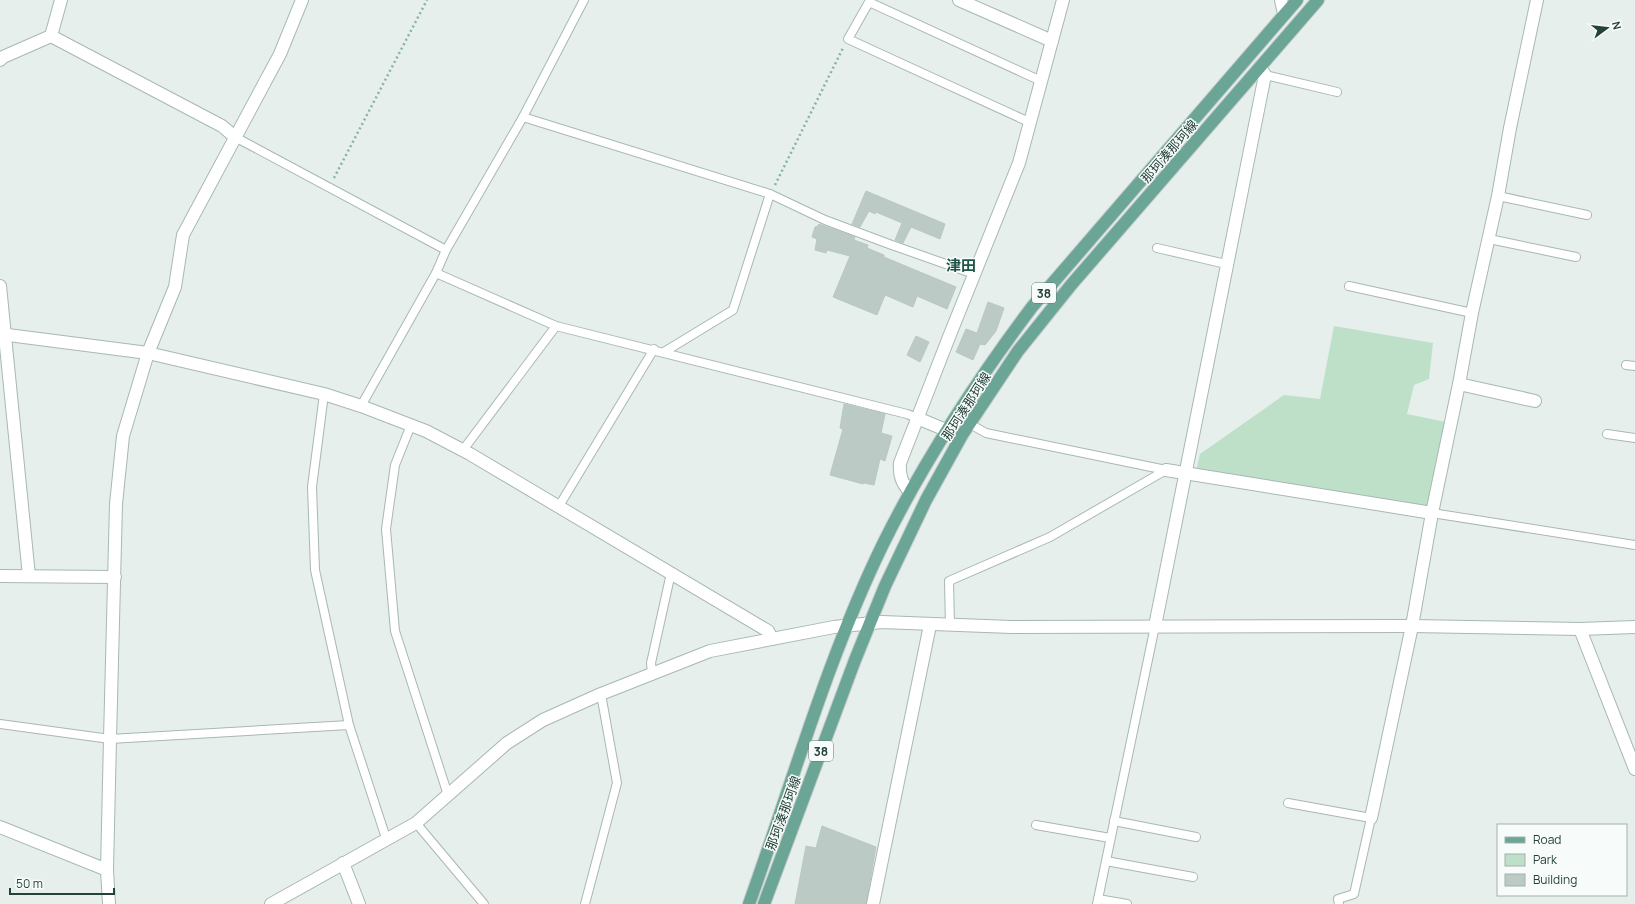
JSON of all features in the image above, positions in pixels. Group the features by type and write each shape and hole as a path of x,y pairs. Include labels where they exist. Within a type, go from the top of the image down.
{"main road":[{"name":"那珂湊那珂線","path":"749,904 848,625 883,546 910,492 946,430 1003,345 1032,307 1297,0"},
{"name":"那珂湊那珂線","path":"764,904 869,623 926,500 970,424 1018,351 1071,284 1263,71 1318,0"}],"street":[{"path":"51,36 61,0"},
{"path":"109,904 108,870 110,739 116,504 123,436 148,353 174,287 183,235 234,137 280,54 302,0"},
{"path":"959,0 1052,41"},
{"path":"910,492 902,484 900,463 1019,163 1063,0"},
{"path":"1281,0 1284,14"},
{"path":"1371,818 1412,626 1432,513 1537,0"},
{"path":"0,60 3,57 51,36"},
{"path":"51,36 222,126 234,137"},
{"path":"1155,626 1186,475 1263,71"},
{"path":"0,286 2,334 29,576"},
{"path":"2,334 148,353 324,394 361,406 426,431 463,450 559,506 768,631 772,639"},
{"path":"1459,384 1534,401"},
{"path":"917,418 946,430"},
{"path":"1166,470 1186,475 1432,513"},
{"path":"0,576 115,577"},
{"path":"271,904 416,822 507,743 543,720 601,694 710,651 848,625 882,622 950,626 1011,627 1412,626 1580,629 1635,627"},
{"path":"873,904 930,625"},
{"path":"1580,629 1635,769"},
{"path":"0,827 108,870"},
{"path":"343,863 360,904"}],"lane":[{"path":"361,406 436,273 446,250 523,117 584,0"},
{"path":"1030,122 848,39 870,1 1041,81"},
{"path":"1263,71 1337,92"},
{"path":"523,117 770,194 825,220 974,274"},
{"path":"234,137 446,250"},
{"path":"664,352 733,310 770,194"},
{"path":"1498,196 1587,215"},
{"path":"1489,239 1576,257"},
{"path":"1156,248 1226,264"},
{"path":"436,273 556,326 654,349 907,414 917,418"},
{"path":"1349,286 1472,313"},
{"path":"463,450 556,326"},
{"path":"559,506 654,349"},
{"path":"1626,365 1635,366"},
{"path":"324,394 312,487 315,570 349,725 386,838"},
{"path":"970,424 986,433 1166,470"},
{"path":"410,426 395,465 386,529 395,631 448,795"},
{"path":"1606,434 1635,438"},
{"path":"950,626 949,581 1050,537 1166,470"},
{"path":"1432,513 1635,545"},
{"path":"652,673 651,663 671,573"},
{"path":"1127,904 1098,901 1155,626"},
{"path":"585,904 617,782 601,694"},
{"path":"0,724 110,739 349,725"},
{"path":"1288,803 1371,818 1354,894 1338,899 1339,904"},
{"path":"1114,821 1196,837"},
{"path":"416,822 484,904"},
{"path":"1036,825 1110,838"},
{"path":"1106,861 1193,876"}],"path":[{"path":"329,188 427,0"},
{"path":"770,194 848,39"}],"green space":[{"path":"1334,326 1433,343 1429,379 1414,385 1407,414 1446,422 1432,508 1196,471 1200,454 1284,395 1320,399"}],"building":[{"path":"866,191 945,224 940,239 911,227 903,243 895,240 902,223 876,212 875,214 869,211 860,227 852,224"},
{"path":"819,224 855,237 854,240 868,245 867,248 884,255 884,257 956,287 947,309 917,296 913,307 885,295 877,315 833,297 850,256 827,250 826,253 815,250 817,239 812,237 815,227"},
{"path":"988,302 1004,308 996,331 985,345 980,344 973,360 956,352 966,329 977,333"},
{"path":"916,336 929,342 920,362 907,355"},
{"path":"844,404 885,414 881,433 892,436 885,461 880,459 874,485 863,484 830,475 843,429 840,428"},
{"path":"822,826 876,847 866,904 795,904 806,846 816,848"}],"district":[{"name":"津田","path":"961,265"}]}
